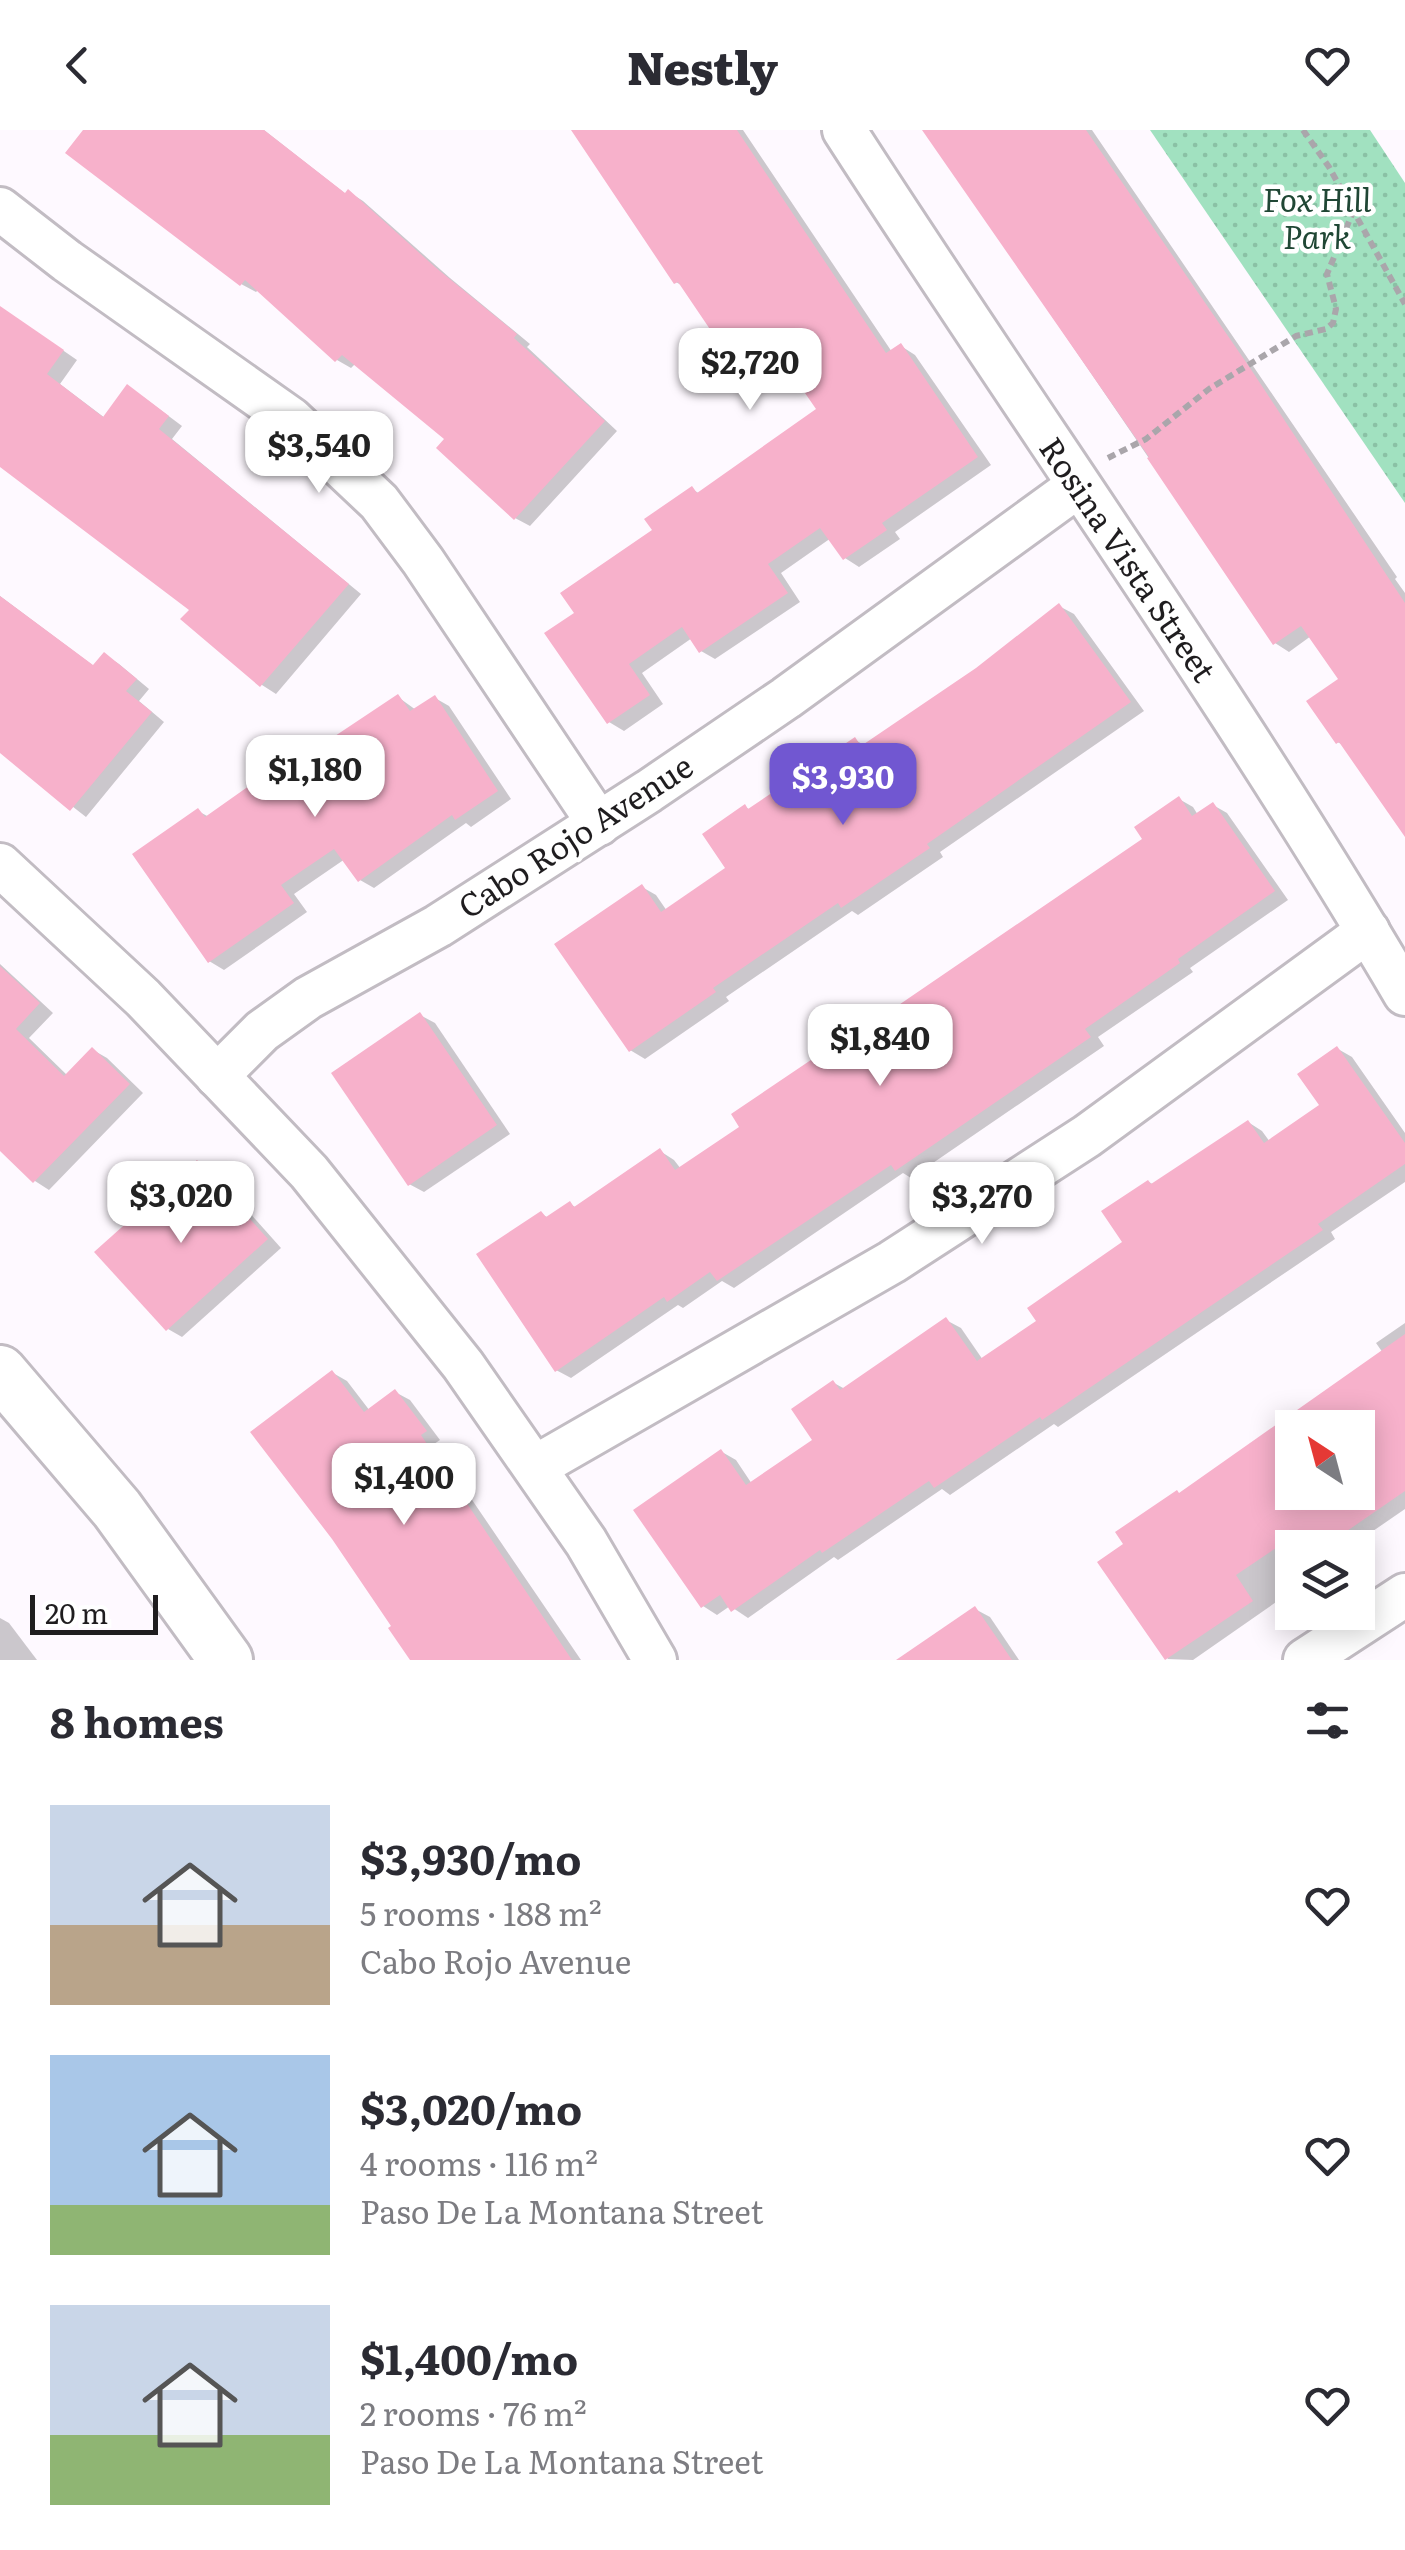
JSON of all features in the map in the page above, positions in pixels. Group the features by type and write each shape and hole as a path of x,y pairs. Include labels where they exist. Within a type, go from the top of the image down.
{"street":[{"name":"Rosina Vista Street","path":"844,130 1091,473 1405,994"},
{"path":"0,209 291,419 379,502 424,561 600,824"},
{"name":"Cabo Rojo Avenue","path":"217,1076 262,1032 308,998 438,926 600,824 786,698 1091,473"},
{"path":"0,865 142,998 308,1172 463,1364 586,1542 655,1660"},
{"path":"534,1466 892,1262 1088,1136 1368,931"},
{"path":"0,1372 117,1509 226,1660"},
{"path":"1305,1660 1405,1595"}],"path":[{"path":"1303,130 1329,167 1405,304"},
{"path":"1091,473 1146,439 1209,390 1296,336 1333,323 1336,308 1327,274 1353,212"}],"green space":[{"name":"Fox Hill Park","path":"1150,130 1370,130 1405,183 1405,503"}],"building":[{"path":"83,130 264,130 345,193 348,189 517,334 514,338 605,421 514,520 436,448 444,439 342,355 335,362 245,280 240,286 65,153"},
{"path":"571,130 737,130 886,353 901,343 978,457 882,523 887,530 843,560 820,528 768,564 788,593 699,653 682,627 629,664 650,695 607,724 544,633 574,613 560,593 652,530 644,519 692,486 697,493 816,409 778,354 743,378 678,282 674,284"},
{"path":"922,130 1086,130 1250,368 1405,603 1405,837 1306,701 1338,679 1301,626 1273,645 1149,457"},
{"path":"0,306 64,350 47,374 103,417 127,384 169,416 159,429 349,584 260,687 180,619 189,610 0,467"},
{"path":"0,596 93,665 104,652 137,679 126,691 152,712 70,811 0,753"},
{"path":"1059,603 1131,702 927,844 930,848 841,908 838,903 713,988 716,992 629,1052 554,944 642,884 661,912 725,868 702,834 745,804 748,809 855,737 861,746 976,668"},
{"path":"398,694 410,711 435,695 498,791 455,820 452,815 358,882 334,849 281,885 294,903 208,963 132,854 198,808 205,817 321,735 326,742"},
{"path":"1179,796 1192,816 1213,802 1275,891 1085,1029 1091,1037 895,1171 891,1165 717,1281 710,1272 667,1302 664,1297 555,1372 476,1254 541,1211 546,1217 570,1201 574,1207 660,1148 675,1170 739,1127 731,1114 1142,839 1134,827"},
{"path":"0,966 40,1003 16,1029 64,1076 92,1047 130,1084 33,1183 0,1151"},
{"path":"420,1012 497,1125 408,1186 331,1073"},
{"path":"1337,1046 1405,1143 1405,1164 1318,1224 1323,1230 1042,1420 1040,1417 934,1488 929,1481 731,1612 720,1595 701,1608 633,1510 721,1449 746,1485 812,1440 791,1409 833,1380 840,1390 946,1317 977,1361 1036,1321 1027,1308 1122,1242 1101,1211 1148,1180 1151,1184 1248,1120 1264,1143 1319,1105 1297,1074"},
{"path":"197,1160 268,1239 166,1331 94,1252"},
{"path":"1405,1334 1405,1491 1348,1530 1275,1530 1275,1549 1236,1575 1253,1601 1165,1660 1097,1562 1123,1544 1115,1532 1177,1490 1179,1493 1275,1425 1275,1510 1375,1510 1375,1410 1297,1410"},
{"path":"332,1370 364,1412 395,1389 427,1431 421,1435 572,1660 410,1660 332,1539 250,1432"},
{"path":"975,1606 1012,1660 896,1660"}]}
